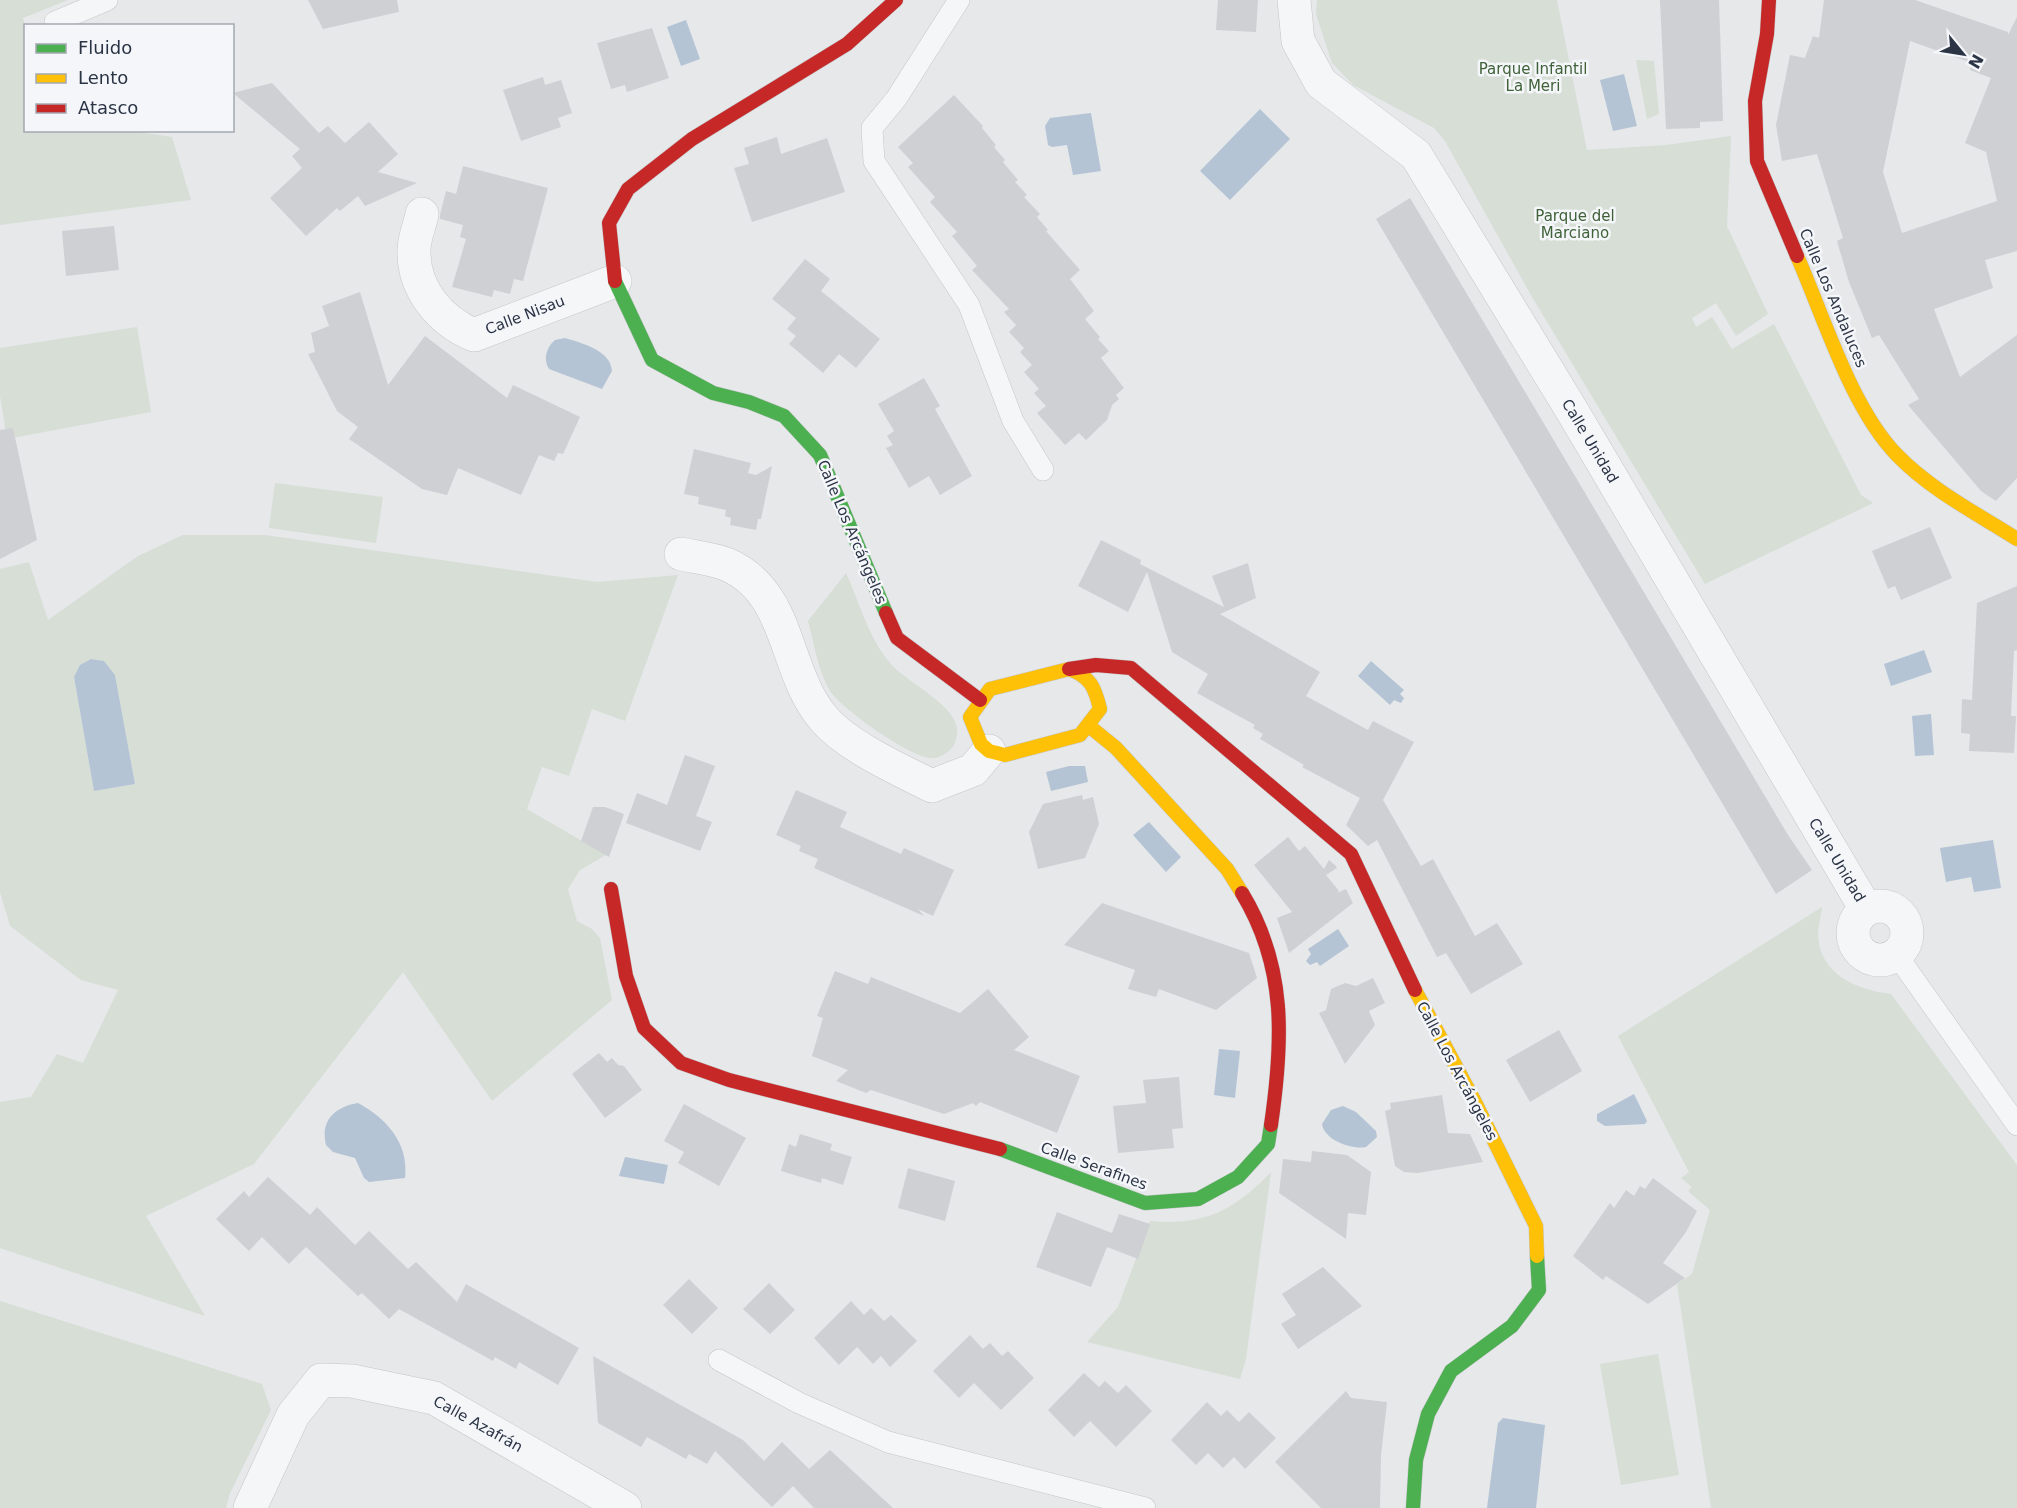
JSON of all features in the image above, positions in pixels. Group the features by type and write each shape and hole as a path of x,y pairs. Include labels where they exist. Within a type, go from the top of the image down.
{"street":[{"name":"Calle Los Arcángeles","path":"896,0 847,44 692,138 628,189 609,223 615,282 652,360 713,393 749,402 784,416 820,455 897,638 980,700 990,689 1069,669 1096,665 1131,668 1351,854 1406,973 1536,1226 1539,1290 1512,1326 1451,1371 1428,1414 1416,1460 1413,1508"},
{"name":"Calle Unidad","path":"1294,0 1299,41 1321,83 1416,155 1571,409 1866,909 1878,905 1892,908 1902,917 1906,926 1906,937 1904,946 1896,954"},
{"name":"Calle Los Andaluces","path":"1769,0 1767,34 1755,101 1757,161 1860,404 1896,454 1929,484 2017,539"},
{"name":"Calle Nisau","path":"422,214 414,250 420,288 454,326 474,335 615,282"},
{"path":"681,554 727,564 762,589 783,625 794,667 809,699 825,721 875,758 932,786 973,770 989,751"},
{"path":"1069,669 1086,675 1094,684 1100,709"},
{"path":"1130,689 1152,684"},
{"path":"980,700 970,717 981,744 989,751 1005,755 1080,735 1112,697"},
{"name":"Calle Serafines","path":"611,888 626,976 644,1028 681,1063 729,1080 986,1144 1145,1203 1198,1199 1238,1177 1268,1144 1280,1063 1275,971 1257,918 1227,869 1116,748 1089,726"},
{"name":"Calle Azafrán","path":"250,1508 293,1415 321,1380 352,1381 434,1398 625,1508"}],"lane":[{"path":"55,22 107,0"},
{"path":"959,0 896,99 872,128 874,160 969,305 1013,420 1043,470"},
{"path":"1896,954 2017,1125"},
{"path":"719,1360 799,1403 888,1442 1145,1508"}],"green space":[{"path":"0,0 68,0 23,18 24,132 139,132 172,137 191,200 0,225"},
{"path":"1317,0 1557,0 1587,150 1666,145 1731,136 1727,226 1768,314 1736,336 1716,303 1692,318 1696,327 1712,317 1732,349 1774,324 1861,495 1873,503 1705,584 1532,297 1445,141 1434,128 1353,85 1332,63 1316,14"},
{"path":"1636,60 1654,61 1659,114 1647,119"},
{"path":"137,327 151,412 7,439 0,396 0,348"},
{"path":"275,483 383,497 376,543 269,528"},
{"path":"183,535 265,535 597,582 678,575 625,721 592,709 569,776 542,767 527,809 606,855 580,870 568,889 577,921 592,929 600,938 612,1000 492,1101 403,972 254,1164 146,1216 205,1316 0,1248 0,1102 31,1097 57,1054 83,1063 118,990 81,980 10,926 0,892 0,569 29,562 48,620 138,556","holes":["91,659 104,661 115,675 135,784 94,791 74,677"]},
{"path":"846,573 873,637 887,660 941,704 954,720 957,737 951,749 942,756 925,757 896,743 863,721 830,691 819,666 808,621"},
{"path":"1822,907 1818,935 1820,949 1825,960 1842,978 1853,984 1891,994 2017,1165 2017,1508 1711,1508 1677,1284 1692,1274 1710,1210 1688,1191 1692,1187 1681,1178 1689,1172 1618,1036"},
{"path":"1271,1172 1246,1359 1240,1379 1087,1342 1118,1307 1150,1221 1186,1221 1216,1213 1244,1197"},
{"path":"0,1301 262,1384 271,1410 230,1493 226,1508 0,1508"},
{"path":"1658,1354 1679,1475 1621,1485 1600,1364"}],"water":[{"path":"686,20 700,59 681,66 667,27"},
{"path":"1624,74 1637,126 1613,131 1600,80"},
{"path":"1260,109 1290,139 1230,200 1200,171"},
{"path":"1091,113 1101,171 1073,175 1067,145 1052,147 1048,145 1045,126 1050,118"},
{"path":"565,338 594,348 606,358 612,371 602,389 549,369 546,358 549,346 555,340"},
{"path":"1924,650 1932,672 1891,686 1884,664"},
{"path":"91,659 104,661 115,675 135,784 94,791 74,677 80,665"},
{"path":"1371,661 1404,690 1400,694 1404,698 1401,703 1394,700 1390,705 1358,676"},
{"path":"1931,714 1934,755 1915,756 1912,716"},
{"path":"1069,766 1085,766 1088,782 1051,791 1046,772"},
{"path":"1149,822 1181,857 1166,872 1133,835"},
{"path":"1993,840 2001,888 1974,892 1971,877 1946,882 1940,848"},
{"path":"1338,929 1349,946 1320,966 1317,962 1310,965 1306,961 1311,954 1308,949"},
{"path":"1219,1049 1240,1051 1235,1098 1214,1095"},
{"path":"1634,1094 1647,1121 1645,1124 1605,1126 1597,1121 1597,1114"},
{"path":"358,1103 369,1109 394,1133 403,1154 405,1178 369,1182 364,1178 355,1158 333,1152 326,1145 325,1128 331,1116 342,1108"},
{"path":"1343,1106 1356,1112 1376,1131 1377,1137 1366,1147 1360,1148 1339,1143 1324,1130 1322,1124 1331,1110"},
{"path":"625,1157 668,1165 664,1184 619,1176"},
{"path":"1503,1418 1545,1425 1536,1508 1487,1508 1498,1423"}],"building":[{"path":"308,0 397,0 399,12 323,29"},
{"path":"1218,0 1258,0 1256,32 1216,30"},
{"path":"1660,0 1719,0 1723,121 1700,122 1700,128 1666,129"},
{"path":"1824,0 1915,0 2008,32 2008,35 2017,17 2017,251 1985,260 1993,288 1934,309 1960,377 2017,335 2017,478 1996,501 1981,491 1908,405 1919,399 1879,335 1872,338 1849,282 1837,241 1843,238 1817,154 1782,161 1776,125 1790,55 1805,58 1813,36 1819,38","holes":["1910,41 1972,63 1970,70 1991,78 1965,143 1986,152 1997,201 1902,233 1883,172"]},
{"path":"652,28 669,78 627,92 625,85 611,89 597,43"},
{"path":"543,77 545,85 561,80 572,113 558,118 561,127 521,141 503,90"},
{"path":"272,83 319,133 328,126 345,143 369,122 398,154 378,172 417,183 365,206 358,196 340,211 337,208 306,236 270,198 302,168 292,156 300,149 234,93"},
{"path":"954,95 983,126 982,128 996,145 994,147 1005,160 1003,162 1018,180 1015,182 1027,195 1024,197 1040,214 1037,217 1048,230 1046,231 1080,270 1070,279 1094,311 1085,319 1109,351 1101,358 1124,388 1116,395 1119,399 1112,405 1107,420 1086,440 1079,433 1065,445 1037,413 1046,406 1034,393 1039,389 1024,372 1032,365 1020,352 1024,348 1009,332 1016,325 1004,312 1009,309 972,270 977,266 952,236 957,232 930,202 935,197 908,167 913,163 898,147"},
{"path":"777,137 781,154 827,138 845,192 752,222 734,168 749,164 744,148"},
{"path":"463,166 548,188 523,281 514,279 510,294 494,290 492,297 452,287 466,239 460,237 463,225 440,219 440,215 446,191 456,194"},
{"path":"1410,198 1788,835 1812,870 1776,894 1376,219"},
{"path":"114,226 119,270 66,276 62,231"},
{"path":"805,259 830,279 821,291 880,339 856,368 839,354 823,373 789,344 796,336 787,329 796,318 772,299"},
{"path":"360,292 388,385 425,336 507,398 513,385 580,417 563,454 558,453 554,461 539,455 521,495 458,468 447,495 422,489 349,439 358,427 337,411 308,354 315,352 311,333 329,326 322,306"},
{"path":"924,378 940,406 935,409 972,476 940,495 929,476 909,488 886,448 893,445 887,436 894,431 878,404"},
{"path":"13,428 37,540 0,559 0,430"},
{"path":"694,449 751,463 748,473 756,475 772,466 761,519 758,519 756,530 730,525 731,518 725,516 726,510 698,504 699,497 684,494"},
{"path":"1930,527 1952,578 1901,600 1895,586 1888,589 1872,551"},
{"path":"1101,540 1141,560 1140,564 1224,607 1212,576 1248,563 1256,598 1220,614 1320,672 1306,696 1368,730 1373,721 1414,742 1383,800 1421,866 1433,859 1475,936 1497,923 1523,964 1471,994 1446,953 1437,957 1377,840 1368,846 1346,825 1360,798 1302,767 1304,765 1260,739 1263,734 1253,728 1255,725 1197,693 1208,674 1172,652 1147,572 1128,612 1078,586"},
{"path":"2017,586 2017,650 2014,651 2011,716 2016,716 2014,753 1969,751 1970,734 1961,733 1962,699 1972,700 1977,603"},
{"path":"685,755 715,766 696,816 712,822 700,851 626,823 637,793 667,805"},
{"path":"796,790 847,812 840,827 901,854 904,848 954,870 933,916 918,909 924,916 814,868 818,859 799,851 801,846 776,835"},
{"path":"1082,795 1083,800 1093,797 1099,824 1085,858 1038,869 1029,832 1043,804"},
{"path":"593,807 605,807 624,814 609,857 581,841"},
{"path":"1288,837 1299,851 1305,846 1324,869 1329,860 1336,866 1337,868 1326,875 1339,891 1337,893 1346,889 1353,903 1289,953 1277,918 1292,912 1254,865"},
{"path":"1102,903 1249,953 1257,978 1216,1010 1159,989 1156,997 1128,989 1135,970 1064,945"},
{"path":"835,971 868,984 871,977 960,1013 988,989 1029,1037 1014,1050 1080,1076 1057,1133 980,1102 976,1106 973,1103 944,1114 871,1090 866,1093 836,1081 848,1070 812,1056 823,1018 817,1016"},
{"path":"1373,978 1385,1003 1369,1011 1375,1025 1345,1064 1319,1013 1326,1010 1331,989 1345,983 1356,986"},
{"path":"1559,1030 1582,1071 1530,1102 1506,1060"},
{"path":"599,1053 607,1062 612,1058 618,1065 624,1066 642,1090 605,1118 572,1074"},
{"path":"1179,1077 1183,1128 1172,1129 1174,1148 1118,1153 1113,1106 1146,1103 1143,1080"},
{"path":"1442,1095 1448,1133 1470,1134 1483,1162 1418,1173 1404,1172 1395,1166 1385,1111 1391,1109 1390,1103"},
{"path":"684,1104 746,1138 719,1186 678,1163 684,1152 664,1141"},
{"path":"800,1134 832,1144 830,1150 852,1157 843,1185 822,1178 821,1183 781,1171 789,1144 796,1147"},
{"path":"1312,1151 1347,1155 1371,1172 1366,1215 1348,1213 1346,1239 1279,1193 1283,1159 1311,1162"},
{"path":"908,1168 955,1181 945,1221 898,1208"},
{"path":"268,1177 310,1215 317,1207 355,1245 369,1231 408,1269 416,1262 457,1302 466,1284 579,1348 558,1385 519,1362 516,1369 495,1357 493,1361 399,1309 389,1319 362,1293 358,1296 306,1247 289,1264 262,1237 249,1251 216,1219 244,1191 249,1197"},
{"path":"1653,1178 1697,1211 1686,1232 1663,1263 1685,1278 1648,1304 1606,1276 1603,1280 1573,1256 1610,1203 1614,1208 1626,1190 1634,1196 1640,1186 1645,1189"},
{"path":"1057,1212 1112,1233 1119,1214 1150,1224 1138,1259 1107,1247 1091,1287 1036,1267"},
{"path":"1323,1267 1362,1306 1298,1349 1281,1324 1296,1315 1282,1294"},
{"path":"689,1279 718,1308 692,1334 663,1305"},
{"path":"769,1283 795,1310 770,1334 743,1309"},
{"path":"851,1301 864,1315 871,1308 884,1321 891,1315 917,1341 890,1367 881,1356 873,1364 857,1347 839,1365 814,1338"},
{"path":"970,1335 983,1349 990,1343 1002,1356 1008,1351 1034,1378 1001,1410 974,1383 959,1398 933,1371"},
{"path":"593,1356 743,1440 764,1461 782,1442 809,1469 830,1450 893,1508 814,1508 793,1486 772,1507 715,1451 707,1464 689,1454 686,1459 647,1437 641,1447 598,1423"},
{"path":"1084,1373 1099,1387 1105,1381 1118,1393 1126,1385 1152,1411 1116,1447 1090,1421 1074,1437 1048,1410"},
{"path":"1346,1391 1351,1398 1387,1402 1381,1455 1380,1508 1321,1508 1275,1462"},
{"path":"1207,1402 1221,1416 1227,1410 1239,1422 1249,1412 1276,1438 1245,1469 1234,1457 1223,1468 1208,1453 1196,1465 1171,1440"}],"traffic: fast":[{"path":"615,281 652,360 713,393 749,402 784,416 820,455 886,613"},
{"path":"1000,1149 1145,1203 1198,1199 1238,1177 1268,1144 1271,1125"},
{"path":"1413,1508 1416,1460 1428,1414 1451,1371 1512,1326 1539,1290 1537,1256"}],"traffic: slow":[{"path":"1797,256 1852,387 1881,435 1897,455 1924,479 2017,539"},
{"path":"1069,669 1091,684 1100,709 1080,735 1005,755 989,751 981,744 970,717 990,689 1069,669"},
{"path":"1089,726 1116,748 1227,869 1242,893"},
{"path":"1415,990 1475,1102 1536,1226 1537,1256"}],"traffic: jam":[{"path":"615,281 609,223 628,189 692,139 847,44 896,0"},
{"path":"1769,0 1767,34 1755,101 1757,161 1797,256"},
{"path":"886,613 897,638 980,700"},
{"path":"1069,669 1096,665 1131,668 1351,854 1415,990"},
{"path":"611,889 626,976 644,1028 681,1063 729,1080 1000,1149"},
{"path":"1242,893 1257,921 1267,949 1278,1006 1278,1064 1271,1125"}],"park label":[{"name":"Parque Infantil La Meri","path":"1533,78"},
{"name":"Parque del Marciano","path":"1575,224"}]}
